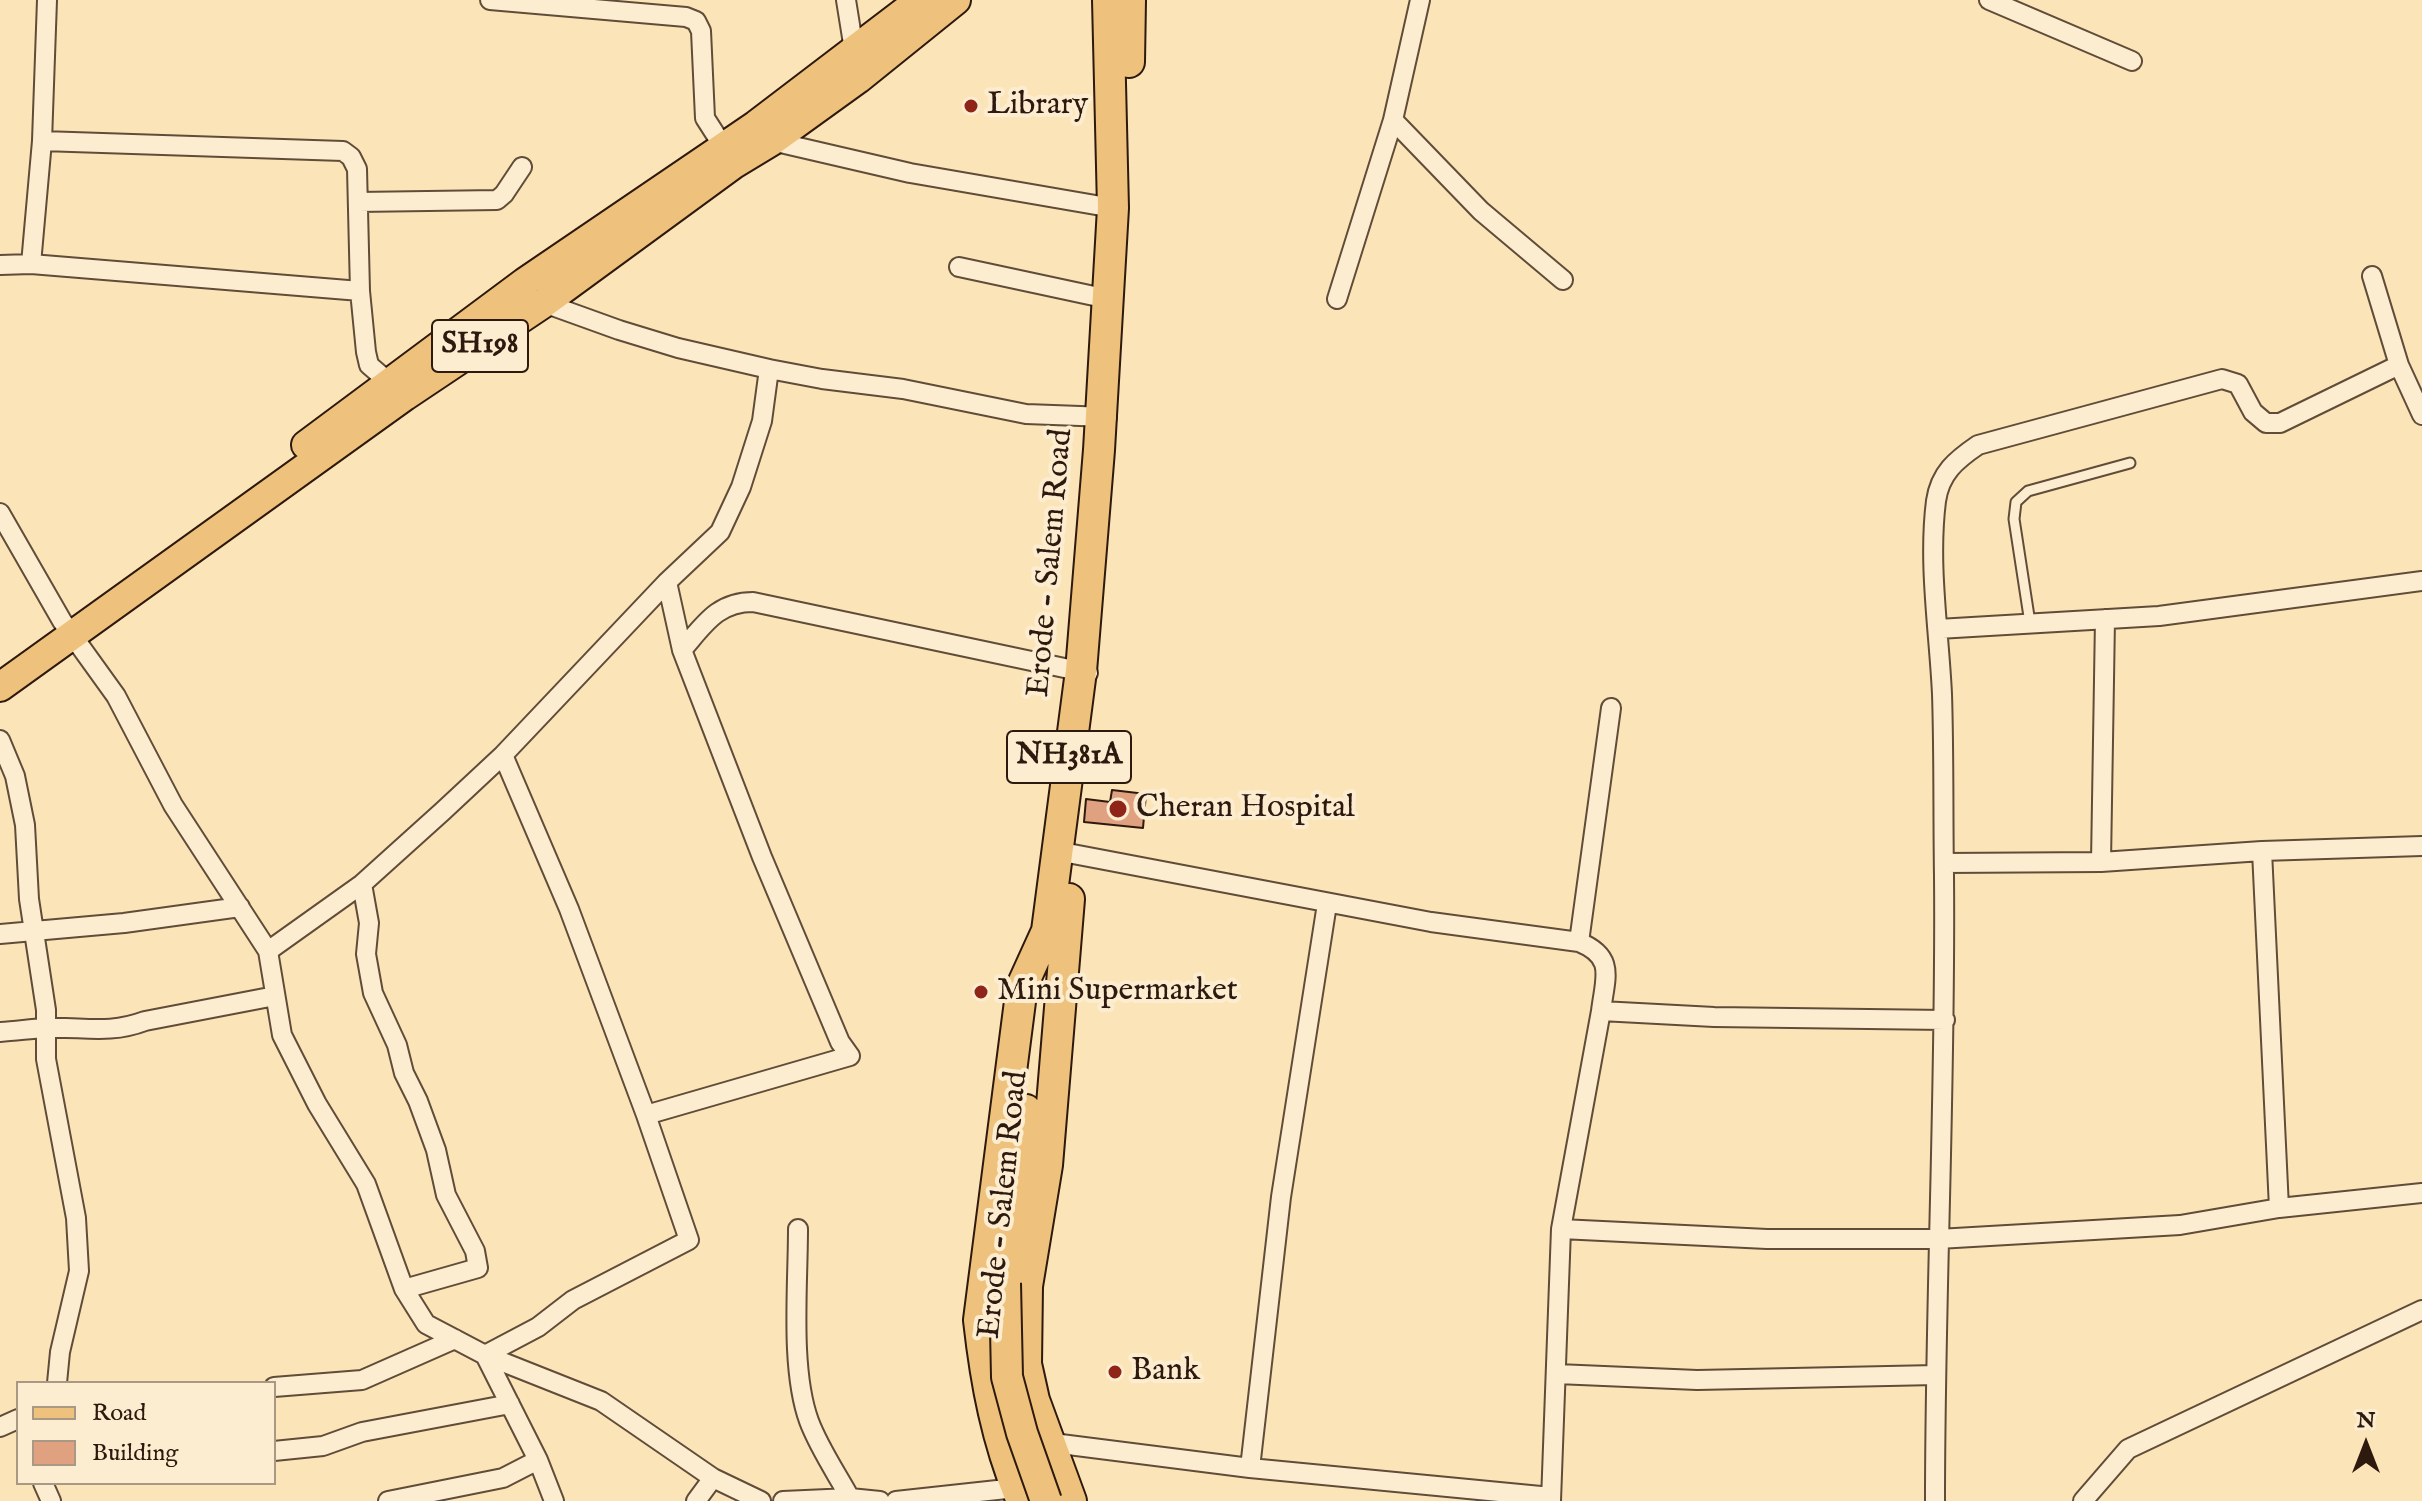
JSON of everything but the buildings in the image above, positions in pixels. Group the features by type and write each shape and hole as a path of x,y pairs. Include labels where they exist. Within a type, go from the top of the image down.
{"highway":[{"name":"Erode - Salem Road","path":"1108,0 1113,208 1108,299 1108,417"},
{"name":"Erode - Salem Road","path":"1060,1494 1026,1364 1027,1286 1047,1165 1065,853 1088,673 1128,207 1130,0"},
{"name":"Erode - Salem Road","path":"1019,1495 1001,1449 979,1320 1022,986 1047,931 1065,853"},
{"path":"1047,931 1005,1283 1007,1377 1022,1433 1060,1494"}],"main road":[{"name":"SH198","path":"729,155 772,141 856,65 920,0"},
{"name":"SH198","path":"0,687 68,628 397,389 729,155 756,125 956,0"},
{"name":"SH198","path":"0,665 68,628"}],"street":[{"path":"31,264 42,141 47,0"},
{"path":"490,0 686,17 696,21 701,31 705,118 729,155"},
{"path":"846,0 856,65"},
{"path":"1337,299 1393,120 1420,0"},
{"path":"1989,0 2132,61"},
{"path":"1393,120 1481,211 1563,280"},
{"path":"42,141 343,151 351,157 357,169 360,291 366,352 369,365 397,389"},
{"path":"772,141 910,173 1113,208"},
{"path":"358,202 497,200 522,167"},
{"path":"0,265 31,264 360,291"},
{"path":"959,267 1108,299"},
{"path":"2372,276 2399,365 2422,415"},
{"path":"535,292 619,330 678,348 769,369 903,389 1026,414 1108,417"},
{"path":"1935,1501 1938,1239 1945,1020 1942,695 1935,570 1936,500 1943,475 1956,460 1978,445 2222,379 2238,384 2253,412 2266,423 2280,423 2399,365"},
{"path":"268,951 362,884 503,755 667,582 720,532 741,487 762,421 769,369"},
{"path":"0,513 68,628 116,696 173,805 268,951 282,1035 317,1104 366,1184 404,1289 426,1324 485,1355 545,1376 601,1401 713,1478 761,1501"},
{"path":"1938,629 2159,616 2422,581"},
{"path":"646,1115 850,1056 840,1042 762,857 682,650 667,582"},
{"path":"682,650 725,606 753,602 1088,673"},
{"path":"2101,862 2105,619"},
{"path":"1579,942 1611,708"},
{"path":"0,740 15,776 25,825 29,899 46,1010 46,1059 76,1218 79,1271 60,1352 57,1381"},
{"path":"485,1355 538,1327 573,1300 689,1240 569,909 503,755"},
{"path":"1944,863 2101,862 2262,851 2422,846"},
{"path":"2262,851 2279,1208"},
{"path":"1001,1449 1048,1442 1250,1468 1551,1499 1561,1229 1601,1011 1605,976 1601,955 1595,948 1579,942 1327,904 1065,853"},
{"path":"362,884 369,923 366,954 373,993 397,1045 404,1073 436,1150 446,1195 475,1251 478,1268 404,1289"},
{"path":"1250,1468 1281,1197 1327,904"},
{"path":"0,934 124,923 240,907"},
{"path":"0,1032 46,1028 92,1031 127,1028 145,1021 275,996"},
{"path":"1601,1011 1714,1017 1945,1020"},
{"path":"1561,1229 1767,1239 1938,1239 2180,1225 2279,1208 2422,1193"},
{"path":"798,1229 802,1394 810,1425 850,1498"},
{"path":"2083,1501 2128,1449 2422,1310"},
{"path":"276,1387 362,1380 455,1339"},
{"path":"485,1355 538,1460 554,1501"},
{"path":"1557,1374 1697,1380 1936,1375"},
{"path":"276,1451 323,1446 362,1432 510,1404"},
{"path":"388,1501 503,1478 538,1460"},
{"path":"696,1501 713,1478"},
{"path":"896,1501 1060,1494"},
{"path":"783,1501 850,1498 880,1501"}],"lane":[{"path":"2030,623 2014,519 2016,502 2028,491 2130,463"}],"place":[{"name":"Library","path":"971,106"},
{"name":"Cheran Hospital","path":"1118,809"},
{"name":"Mini Supermarket","path":"981,992"},
{"name":"Bank","path":"1115,1372"}]}
